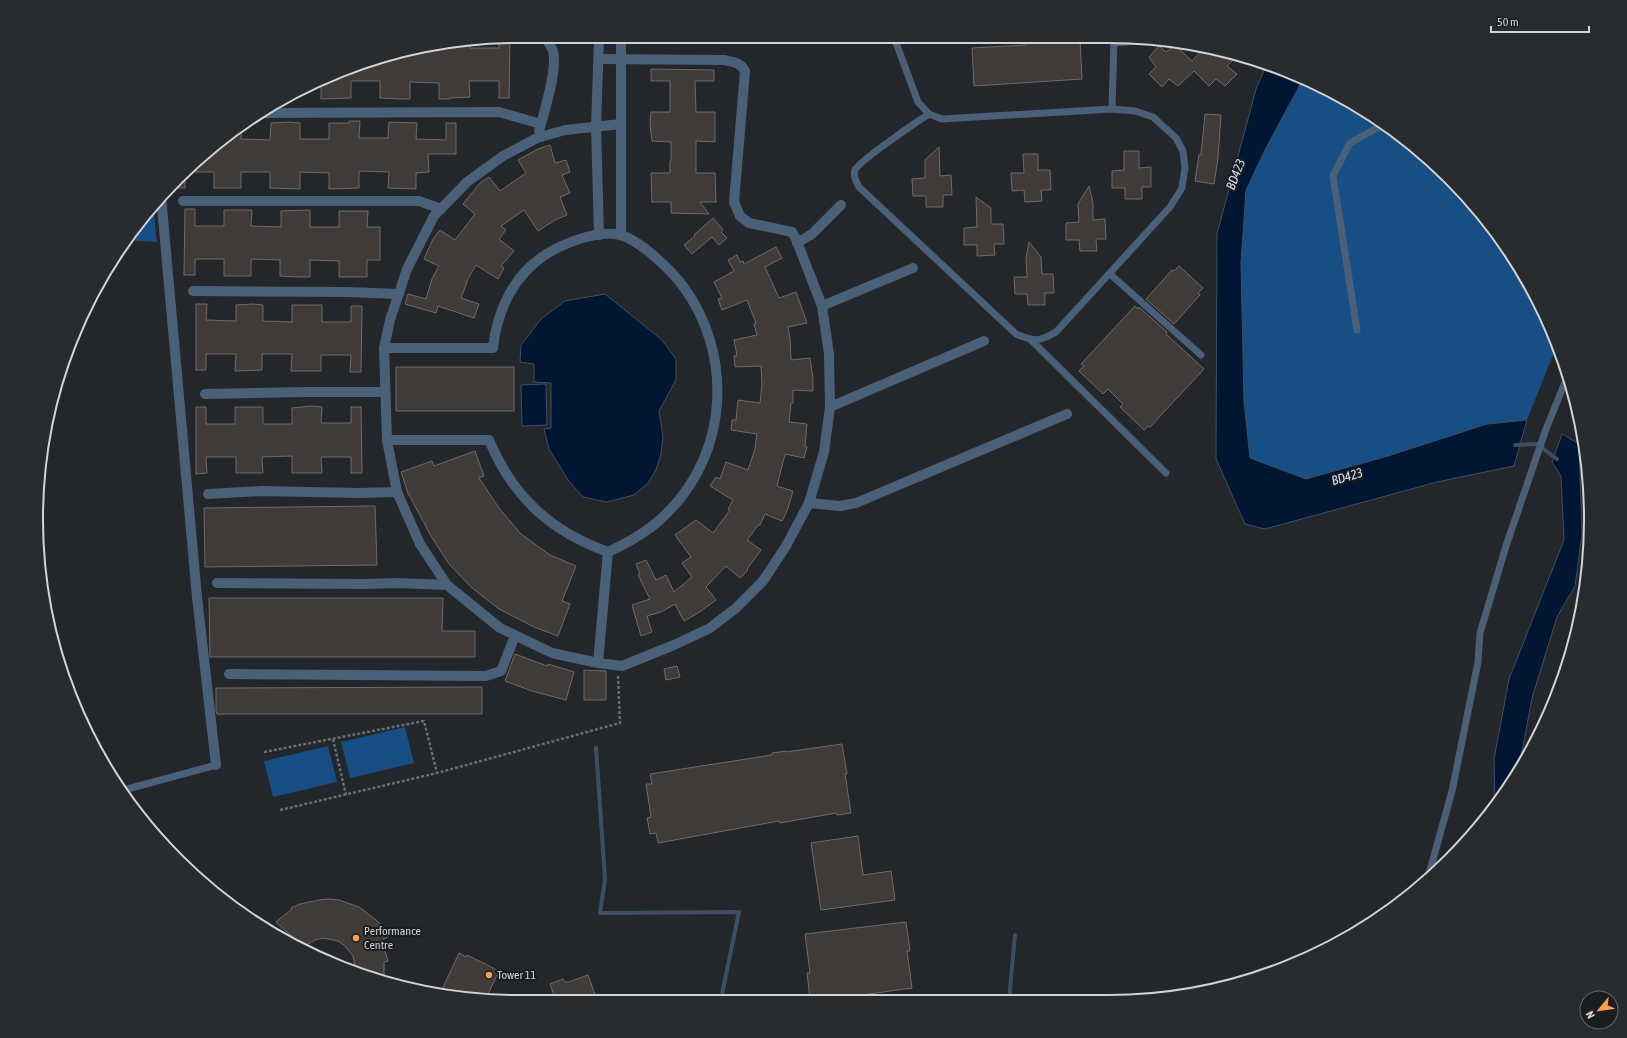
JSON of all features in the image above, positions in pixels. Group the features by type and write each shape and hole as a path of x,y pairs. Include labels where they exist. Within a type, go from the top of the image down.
{"street":[{"path":"537,138 548,101 553,73 553,52 549,43"},
{"path":"599,43 596,126 599,235"},
{"path":"621,43 622,235"},
{"path":"599,59 724,60 737,62 742,65 745,71 734,202 740,216 749,223 792,232 822,306 829,354 830,406 824,452 809,503 786,546 762,582 736,608 710,628 622,666 598,663 552,653 515,636 500,628 447,585 420,544 397,492 387,440 384,348 390,320 408,269 434,216 467,182 503,156 537,138 565,130 621,124"},
{"path":"271,113 499,112 541,124"},
{"path":"183,202 419,201 441,209"},
{"path":"162,204 197,597 216,765"},
{"path":"797,243 812,234 841,204"},
{"path":"384,348 493,348 495,333 504,303 520,277 542,256 555,249 584,238 610,234 622,235 642,248 666,267 686,290 699,311 712,344 716,362 718,399 715,423 707,452 700,468 684,494 655,524 635,538 608,552 590,546 558,528 530,505 506,474 489,440 387,440"},
{"path":"822,306 913,268"},
{"path":"193,291 348,292 399,294"},
{"path":"830,406 984,341"},
{"path":"205,394 385,392"},
{"path":"809,503 840,506 856,503 1067,414"},
{"path":"208,494 262,491 338,493 397,492"},
{"path":"598,663 608,552"},
{"path":"217,583 364,584 398,582 447,585"},
{"path":"229,674 486,676 501,671 515,636"}],"lane":[{"path":"896,43 918,102 929,114 942,119 1112,109 1135,111 1154,117 1176,138 1182,151 1186,168 1182,188 1170,207 1056,332 1043,340 1031,340 1016,334 859,187 854,177 856,168 891,140 929,114"},
{"path":"1112,109 1114,43"},
{"path":"1357,330 1333,176 1350,143 1378,127"},
{"path":"1110,274 1201,355"},
{"path":"1031,340 1166,473"},
{"path":"1430,870 1452,791 1478,662 1480,633 1506,546 1546,429 1564,384"},
{"path":"127,789 216,765"}],"path":[{"path":"280,810 437,773 620,723 617,665"},
{"path":"264,752 424,721 437,773"},
{"path":"333,739 346,795"}],"shaded area":[{"path":"1300,84 1319,92 1372,123 1398,141 1445,182 1486,229 1504,255 1535,308 1554,353 1527,420 1487,424 1388,456 1306,479 1250,458 1244,401 1241,263 1246,190 1266,148"},
{"path":"154,213 157,242 133,240"},
{"path":"405,727 414,763 350,778 341,742"},
{"path":"328,746 337,782 273,797 264,761"}],"water":[{"path":"1265,69 1300,84 1266,148 1246,190 1241,263 1244,401 1250,458 1306,479 1388,456 1487,424 1527,420 1514,466 1437,482 1265,529 1245,524 1216,459 1217,234 1256,89"},
{"path":"605,294 662,340 676,359 676,380 659,411 663,437 661,454 656,470 648,483 634,495 607,502 583,497 568,480 549,449 544,429 551,428 551,383 534,382 534,364 520,362 521,345 541,319 565,301"},
{"path":"546,384 547,425 522,426 521,385"},
{"path":"1562,434 1578,443 1582,535 1575,586 1557,617 1532,698 1522,754 1495,796 1494,759 1509,679 1564,540 1561,476 1552,462"}],"building":[{"path":"510,43 509,98 499,98 499,81 469,81 470,97 450,99 439,99 439,83 410,82 410,99 400,99 380,98 380,81 351,81 351,98 321,99 321,86 366,68 396,59 457,47 470,46 470,48 499,48 499,44"},
{"path":"1026,43 1080,43 1082,79 974,86 972,48 1026,45"},
{"path":"1159,46 1166,52 1172,47 1179,48 1192,61 1200,52 1233,60 1227,66 1237,74 1225,86 1216,79 1209,86 1194,71 1178,86 1169,79 1162,87 1149,74 1156,67 1149,57"},
{"path":"651,69 714,70 714,81 695,81 696,112 715,112 715,142 696,141 696,173 715,173 716,202 700,202 709,214 671,213 671,202 652,202 651,173 670,173 671,142 652,141 650,124 651,112 670,112 670,81 651,81"},
{"path":"1205,114 1221,115 1218,158 1214,184 1195,181 1199,155 1201,155"},
{"path":"349,121 360,121 359,138 388,138 389,122 417,123 416,139 446,140 446,123 456,123 456,154 428,154 429,172 416,173 416,189 388,188 389,172 359,171 359,188 329,189 329,173 300,172 300,189 270,188 270,172 241,172 241,188 214,188 214,172 193,172 229,141 241,132 241,139 270,140 271,123 300,123 300,139 329,139 329,123 349,123"},
{"path":"550,145 555,163 566,160 570,172 562,175 570,193 560,197 567,215 555,220 538,231 524,210 501,226 506,230 499,239 514,251 501,266 504,268 498,279 476,265 468,279 461,298 479,304 474,318 438,306 436,313 405,304 408,294 426,299 432,279 439,266 424,259 433,239 440,230 455,240 475,214 463,204 480,183 489,177 500,191 526,173 518,160 538,149"},
{"path":"939,147 940,176 951,175 952,195 943,195 943,207 926,207 926,196 913,196 912,179 925,178 925,160"},
{"path":"1124,151 1139,151 1139,168 1151,167 1151,187 1142,187 1142,199 1125,199 1125,188 1112,188 1112,171 1124,170"},
{"path":"1023,154 1038,154 1038,170 1050,170 1051,190 1041,190 1042,201 1025,202 1024,190 1012,191 1011,173 1024,173"},
{"path":"185,179 185,188 177,188"},
{"path":"1089,186 1093,203 1093,220 1105,219 1106,239 1096,239 1097,251 1080,251 1079,240 1066,240 1066,223 1079,222 1078,204"},
{"path":"976,197 991,208 991,224 1003,224 1004,244 994,244 995,255 977,256 977,245 964,245 964,228 977,227"},
{"path":"185,209 195,209 195,226 224,226 224,210 252,210 251,226 281,227 281,211 310,210 310,227 339,227 339,211 368,211 367,227 380,227 380,260 367,260 367,277 339,277 339,261 310,260 310,277 280,276 280,260 251,259 251,276 224,276 224,259 195,259 195,275 184,275"},
{"path":"713,218 723,230 721,232 727,238 719,245 712,237 692,254 684,245"},
{"path":"1029,242 1041,257 1042,274 1053,274 1054,293 1045,293 1045,305 1028,305 1027,294 1015,294 1014,277 1027,277 1026,258"},
{"path":"776,247 782,258 765,267 779,298 796,292 807,323 788,327 791,360 810,358 813,379 813,391 793,390 793,403 791,403 789,422 807,424 805,446 807,447 804,458 785,454 777,486 793,491 787,511 782,521 765,514 760,525 758,525 747,540 761,550 747,569 748,570 740,578 726,566 706,587 716,600 684,621 675,604 661,612 647,616 652,632 641,636 632,605 650,599 638,575 640,574 636,564 646,560 656,580 666,575 674,592 692,577 682,563 691,557 675,535 696,520 713,533 730,510 728,509 733,500 710,486 716,477 720,479 726,462 748,470 755,449 757,434 731,430 732,420 736,420 738,400 760,403 762,385 761,366 735,367 734,356 737,356 734,340 757,335 754,324 756,323 747,300 722,310 718,299 722,298 714,282 734,271 728,260 737,255 740,262 743,261 744,264"},
{"path":"1179,266 1203,288 1198,293 1200,295 1174,324 1146,299 1172,270 1174,271"},
{"path":"196,304 207,304 206,320 236,321 236,305 253,304 263,305 263,321 292,322 292,305 322,305 322,322 351,322 351,306 362,306 361,372 350,372 351,355 321,355 321,371 291,371 292,354 262,354 262,370 235,371 236,354 206,354 206,370 196,370"},
{"path":"1135,306 1138,309 1139,307 1167,332 1166,334 1204,369 1150,427 1148,426 1144,430 1120,407 1123,404 1108,389 1103,394 1079,371 1084,366 1081,364"},
{"path":"396,367 514,367 514,411 396,411"},
{"path":"311,406 322,407 321,423 351,423 351,407 361,407 362,473 351,473 351,457 321,457 322,473 292,473 292,456 262,457 263,473 236,473 236,457 206,457 207,473 196,474 196,407 206,407 206,424 235,424 235,407 263,407 263,424 292,424 292,408"},
{"path":"475,451 484,476 479,478 499,508 521,534 550,555 576,566 562,601 570,604 558,636 534,627 499,609 471,587 449,564 431,536 408,493 401,472 432,461 434,466"},
{"path":"375,506 377,565 205,567 204,508"},
{"path":"209,598 443,598 442,631 475,631 475,657 210,657"},
{"path":"515,654 547,666 548,664 574,672 566,700 532,691 505,681"},
{"path":"677,666 680,677 666,680 664,669"},
{"path":"584,670 606,671 606,700 584,700"},
{"path":"482,687 482,714 217,714 216,711 216,688"},
{"path":"842,744 851,813 837,815 836,813 780,823 779,821 658,843 656,833 650,834 647,818 651,817 646,784 652,784 650,774 772,755 772,753"},
{"path":"858,836 863,875 891,871 895,900 821,910 811,843"},
{"name":"Performance Centre","path":"319,900 339,900 359,907 383,927 389,936 382,940 388,961 384,962 384,975 355,966 353,956 344,945 338,941 323,938 315,940 306,945 294,938 276,922 292,909 291,908 300,904"},
{"path":"906,922 910,951 907,951 912,988 862,995 810,995 807,973 810,973 805,934"},
{"name":"Tower 11","path":"459,953 466,957 467,955 499,971 488,994 442,989"},
{"path":"588,975 595,995 554,995 550,984 563,979 565,982"}],"waterway":[{"name":"BD423","path":"1515,445 1537,444 1557,459"},
{"path":"596,748 605,879 600,913 739,912 722,995"},
{"path":"1009,995 1015,935"}],"place":[{"name":"Performance Centre","path":"356,938"},
{"name":"Tower 11","path":"489,975"}]}
